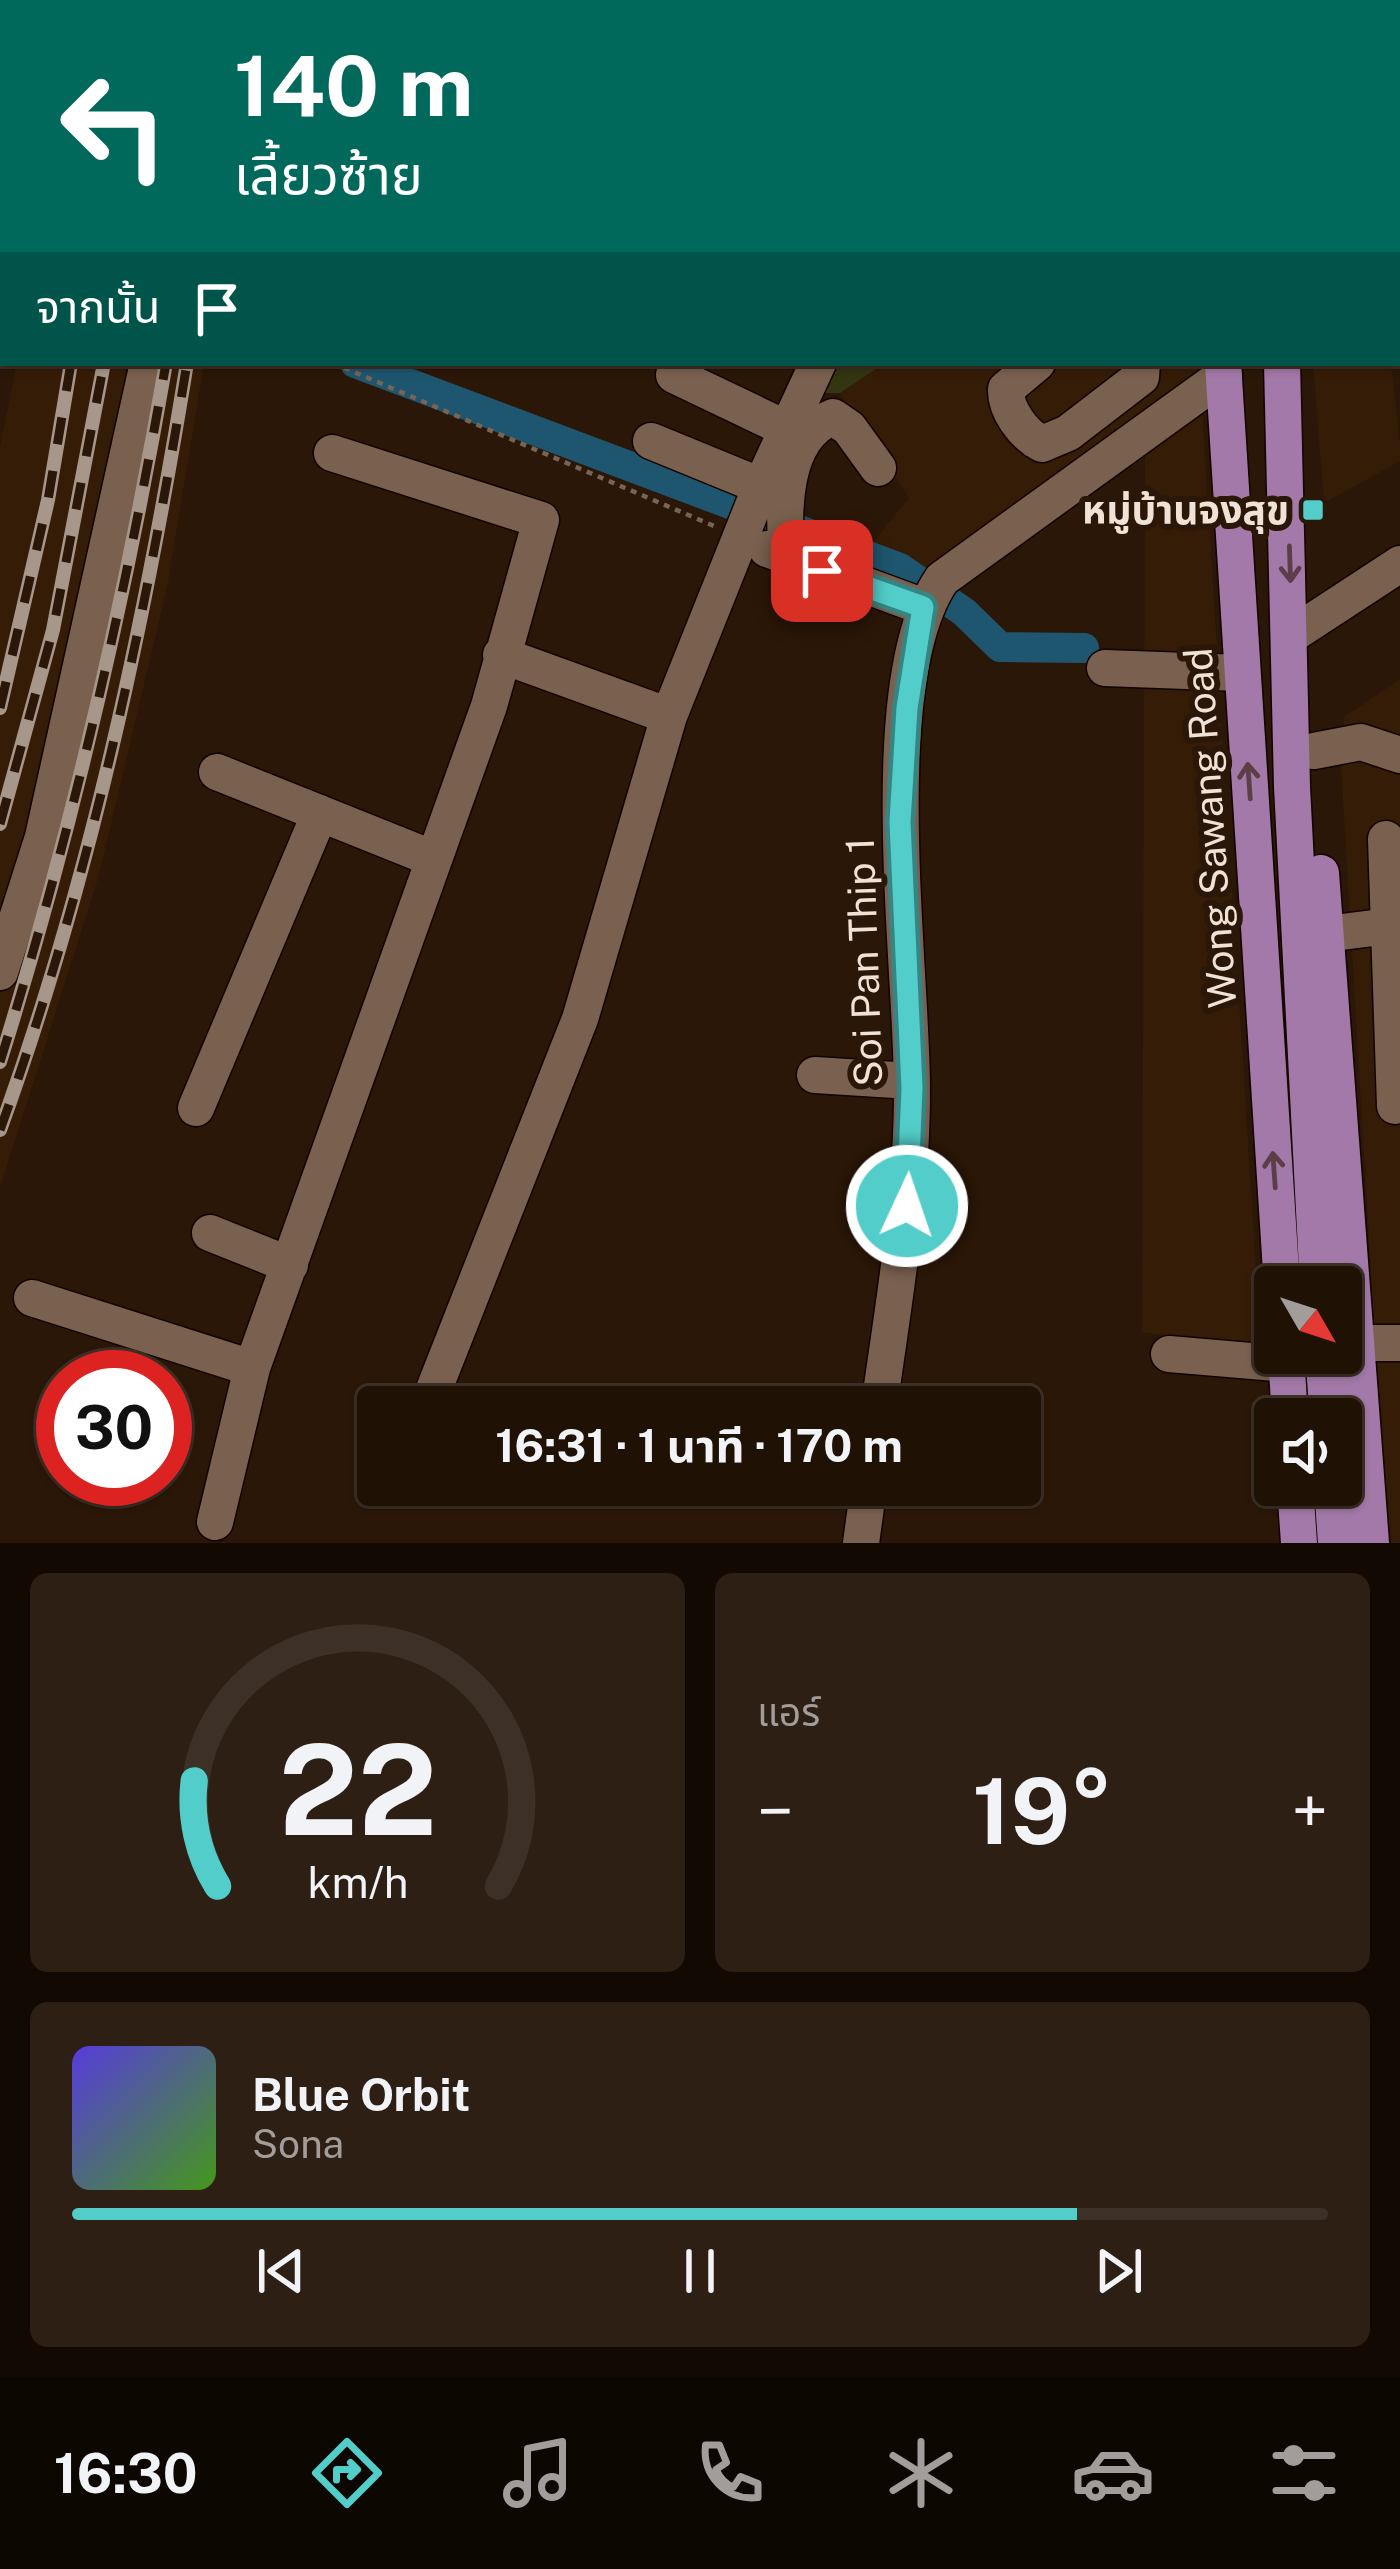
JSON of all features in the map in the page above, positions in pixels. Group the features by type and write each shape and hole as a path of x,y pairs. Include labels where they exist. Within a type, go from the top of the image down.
{"main road":[{"name":"Wong Sawang Road","path":"1282,366 1293,642 1292,787 1317,1266"},
{"name":"Wong Sawang Road","path":"1223,369 1281,1266"},
{"name":"Wong Sawang Road","path":"1293,642 1314,751 1338,1097 1339,1266"},
{"name":"Wong Sawang Road","path":"1343,1374 1371,1543"},
{"path":"1296,1506 1299,1543"},
{"path":"1333,1506 1336,1543"}],"street":[{"path":"0,972 43,837 147,366"},
{"path":"766,522 791,431 817,366"},
{"path":"1033,366 1006,389 1006,400 1030,438 1042,444 1116,399 1141,377 1142,366"},
{"path":"651,441 766,522 931,594 1223,369"},
{"path":"674,375 791,431"},
{"path":"435,1386 580,1019 669,716 792,464 817,423 832,417 849,428 878,468"},
{"path":"215,1522 252,1368 434,859 541,520 332,453"},
{"path":"1293,642 1400,564"},
{"name":"Soi Pan Thip 1","path":"882,1386 905,1245 911,1081 900,822 907,708 931,594"},
{"path":"501,656 669,716"},
{"path":"1105,668 1241,673"},
{"path":"1314,751 1361,742 1400,754"},
{"path":"217,772 434,859"},
{"path":"196,1108 320,813"},
{"path":"1338,1097 1398,1106 1386,839"},
{"path":"1325,934 1389,926"},
{"path":"814,1075 911,1081"},
{"path":"210,1234 290,1265"},
{"path":"32,1298 252,1368"},
{"path":"1362,1346 1400,1343"},
{"path":"1169,1354 1254,1357"},
{"path":"861,1543 866,1506"}],"path":[{"path":"341,366 766,522"}],"shaded area":[{"path":"16,366 204,366 168,583 99,875 0,1188 0,446"},
{"path":"880,366 1199,366 1256,1266 1254,1348 1142,1332 1145,450 957,587 948,614 902,582 855,565 909,498 840,393"},
{"path":"1313,366 1391,366 1400,461 1324,503"},
{"path":"1400,679 1400,1543 1387,1543 1341,765 1344,717"}],"green space":[{"path":"830,366 880,366 840,393 818,393"}],"waterway":[{"path":"363,366 900,568 964,612 1000,647 1084,648"}],"railway":[{"path":"0,708 48,500 70,366"},
{"path":"0,824 53,630 103,366"},
{"path":"0,1062 95,716 165,366"},
{"path":"0,1130 61,942 112,751 186,366"}],"place":[{"name":"หมู่บ้านจงสุข","path":"1313,510"}],"route":[{"path":"822,571 923,607 907,708 900,822 912,1088 907,1206"}]}
